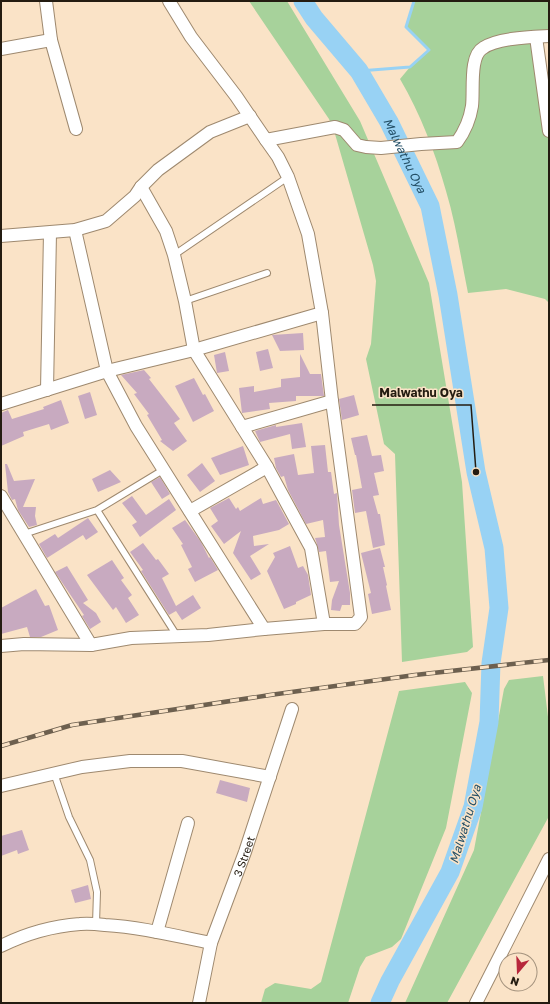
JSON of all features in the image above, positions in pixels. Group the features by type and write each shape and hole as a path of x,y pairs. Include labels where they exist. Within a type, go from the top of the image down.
{"street":[{"path":"46,1 51,40 76,129"},
{"path":"1,646 24,644 91,645 131,638 208,635 324,624 355,624 361,617 332,401 322,313 308,234 288,177 278,157 250,116 191,37 168,1"},
{"path":"266,140 336,127 344,130 357,145 381,148 457,142 463,134 469,119 472,104 474,74 473,64 476,55 482,48 495,42 549,36"},
{"path":"536,37 549,131"},
{"path":"1,49 51,40"},
{"path":"1,236 75,230 106,221 135,196 141,186 158,170 210,132 250,116"},
{"path":"141,186 166,231 174,255 185,301 194,350 267,467 311,548 324,624"},
{"path":"75,230 107,371 136,426 264,629"},
{"path":"47,390 50,233"},
{"path":"1,404 107,371 194,350 322,313"},
{"path":"242,427 332,401"},
{"path":"190,511 267,467"},
{"path":"1,496 91,645"},
{"name":"3 Street","path":"199,1003 211,943 245,852 292,710"},
{"path":"1,786 54,773 109,763 167,760 182,761 270,776"},
{"path":"157,932 188,824"},
{"path":"476,1003 549,859"},
{"path":"1,946 14,940 54,928 82,924 116,926 157,932 211,943"}],"lane":[{"path":"174,255 288,177"},
{"path":"185,301 267,273"},
{"path":"24,534 97,510 163,470"},
{"path":"97,510 177,636"},
{"path":"54,773 69,817 90,860 97,892 96,924"}],"green space":[{"path":"249,1 287,1 360,121 429,283 462,482 473,647 467,652 402,662 395,454 384,444 366,359 371,344 376,281 373,265 335,134 329,119"},
{"path":"414,1 549,1 549,36 537,37 549,131 549,303 545,299 506,289 468,293 453,216 442,176 421,120 400,79 410,67 429,50 406,27"},
{"path":"543,676 549,725 548,818 447,1003 405,1003 474,850 504,689 509,680"},
{"path":"465,682 472,693 446,828 401,939 392,947 366,957 360,967 348,1003 261,1003 265,989 275,983 311,989 321,982 399,691"}],"building":[{"path":"303,333 304,350 280,351 272,335"},
{"path":"268,349 273,368 260,371 256,352"},
{"path":"225,352 229,371 217,373 214,355"},
{"path":"300,354 310,374 321,374 324,396 296,396 296,401 269,403 270,409 242,413 239,388 254,386 254,392 281,387 281,379 300,377"},
{"path":"144,370 151,378 149,379 180,419 174,423 187,441 173,451 160,441 162,440 147,415 149,414 134,394 137,393 121,375"},
{"path":"194,378 214,411 193,422 175,386"},
{"path":"90,392 97,415 85,419 78,396"},
{"path":"354,395 359,415 342,420 339,399"},
{"path":"61,400 69,423 51,430 49,424 23,432 24,436 1,446 1,413 8,410 12,419 44,409 43,407"},
{"path":"302,423 306,447 292,449 290,434 260,442 255,431 276,425 276,427"},
{"path":"367,435 372,456 381,455 384,471 374,473 379,495 373,496 378,514 380,514 385,545 373,548 366,511 355,513 352,490 362,488 356,455 351,438"},
{"path":"325,445 328,472 331,472 334,494 337,493 339,525 350,593 350,605 342,605 340,611 331,610 332,600 339,581 330,582 326,551 319,552 315,538 325,537 323,520 306,524 288,490 284,476 281,477 276,468 274,458 294,454 298,475 314,473 311,446"},
{"path":"243,446 249,465 220,475 211,458"},
{"path":"202,463 215,481 200,492 187,475"},
{"path":"5,464 7,464 14,481 35,479 23,507 36,507 35,516 37,525 29,527 18,510 15,499 12,500 8,492"},
{"path":"110,470 121,482 98,492 92,479"},
{"path":"160,477 170,494 162,499 151,482"},
{"path":"132,496 146,515 169,499 176,510 140,537 132,525 137,522 122,503"},
{"path":"229,498 236,509 238,507 240,511 261,498 263,504 276,500 289,524 279,530 253,536 254,546 269,544 250,556 261,574 251,580 233,553 241,531 224,544 211,526 218,521 210,508"},
{"path":"88,518 98,532 86,540 83,535 47,558 39,544 55,534 58,538"},
{"path":"185,520 201,542 209,558 210,557 218,570 195,582 188,569 192,567 181,545 183,544 172,528"},
{"path":"143,543 156,560 158,559 169,574 162,578 176,606 193,595 201,608 182,620 176,611 169,615 141,571 143,570 130,552"},
{"path":"290,546 298,568 303,566 308,575 311,595 284,609 267,571 275,557 273,553"},
{"path":"380,548 385,567 383,567 391,610 372,614 368,594 371,593 361,553"},
{"path":"112,560 124,578 121,580 132,595 128,598 139,615 126,623 116,607 113,610 87,575"},
{"path":"67,566 88,600 83,603 96,613 101,622 90,629 82,616 84,615 55,572"},
{"path":"36,589 45,606 49,605 58,630 41,637 30,637 27,627 1,634 1,608"},
{"path":"220,780 250,788 247,802 216,793"},
{"path":"22,830 29,850 18,854 17,850 1,856 1,836"},
{"path":"88,885 91,899 75,903 71,890"}],"waterway":[{"name":"Malwathu Oya","path":"303,1 314,18 359,71 389,122 430,206 448,295 476,472 494,548 499,608 491,663 489,722 473,807 450,872 390,981 380,1003"},
{"path":"359,71 410,67 429,50 406,27 414,1"}],"railway":[{"path":"1,746 72,725 415,675 549,660"}],"place":[{"name":"Malwathu Oya","path":"476,472"}]}
